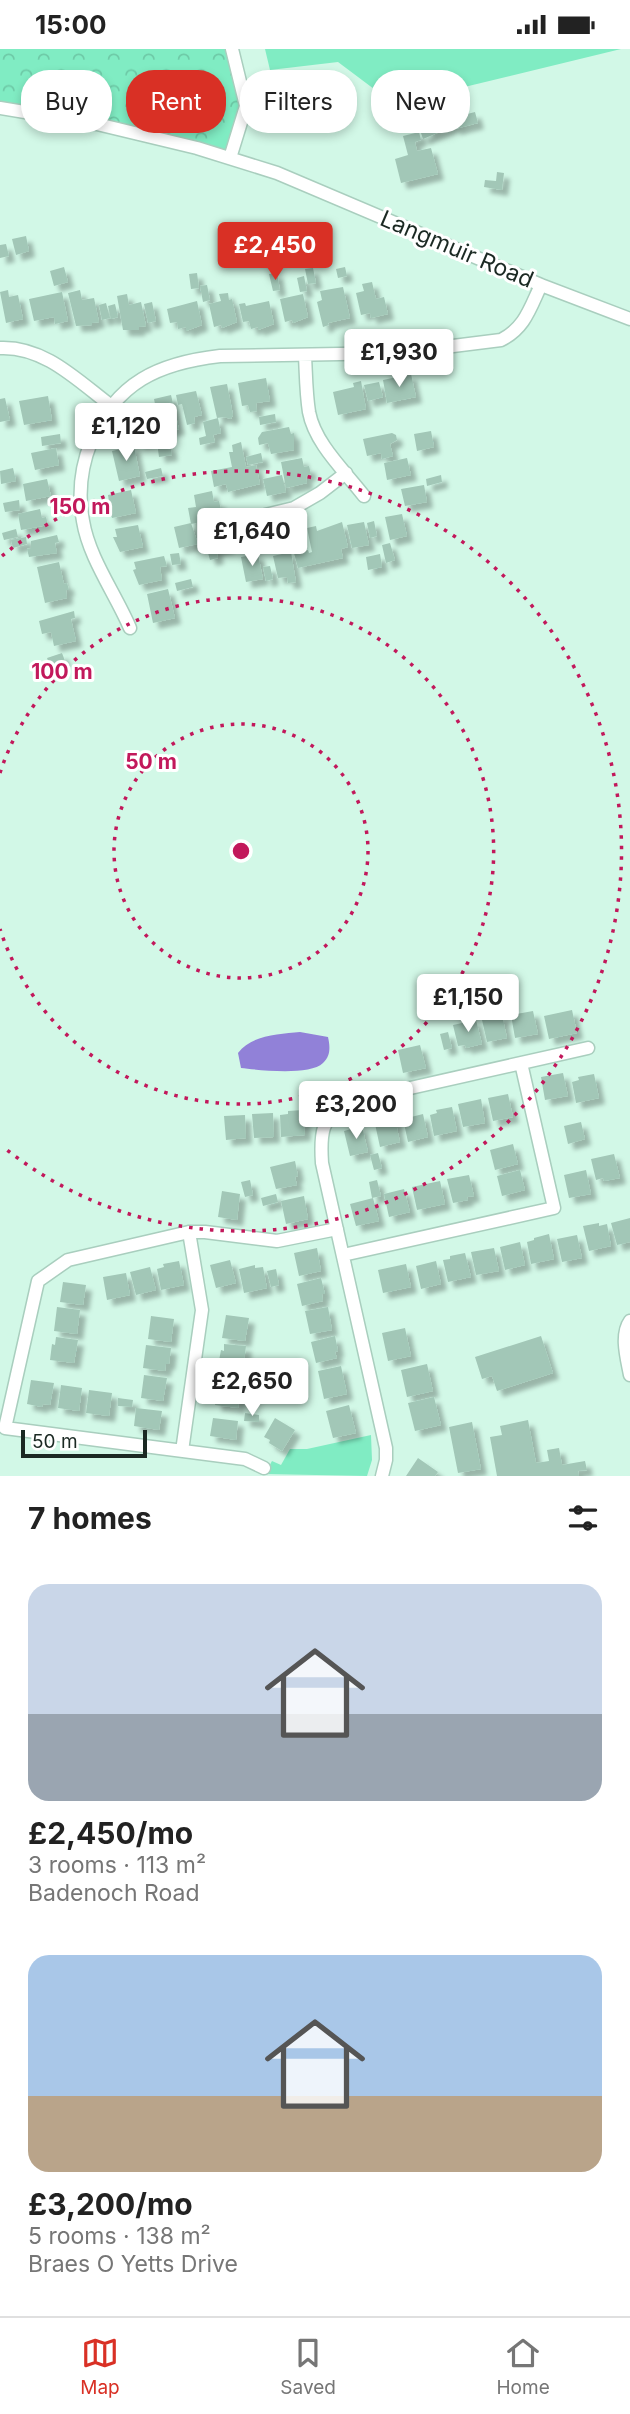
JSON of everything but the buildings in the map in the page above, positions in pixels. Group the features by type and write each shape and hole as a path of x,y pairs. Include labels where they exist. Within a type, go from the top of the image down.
{"street":[{"path":"230,158 246,106 232,49"},
{"name":"Langmuir Road","path":"0,108 97,124 230,158 319,190 541,285 630,319"},
{"path":"130,628 89,544 80,500 80,480 87,453 110,405 141,380 170,365 220,356 397,353 501,340 523,325 541,285"},
{"path":"0,348 29,351 44,357 110,405"},
{"path":"305,356 310,414 324,445 364,496"},
{"path":"245,520 294,508 346,473"},
{"path":"382,1476 386,1448 321,1149 324,1126 337,1108 348,1102 588,1048"},
{"path":"343,1255 554,1208 521,1063"},
{"path":"264,1468 245,1459 5,1428 38,1281 68,1260 189,1233 205,1232 277,1241 337,1229"},
{"path":"182,1451 202,1310 189,1233"},
{"path":"630,1321 625,1327 630,1374"}],"green space":[{"path":"0,49 232,49 240,82 240,126 230,158 112,132 112,70 21,70 21,113 0,108"},
{"path":"265,49 621,49 470,86 470,70 371,70 371,87 357,76 357,70 349,70 338,62 270,70"},
{"path":"371,1435 372,1460 367,1476 265,1474 272,1461 281,1465 290,1449 307,1449"}],"shaded area":[{"path":"300,1032 328,1037 329,1054 323,1063 307,1070 296,1071 241,1068 238,1053 250,1042 266,1036"}]}
